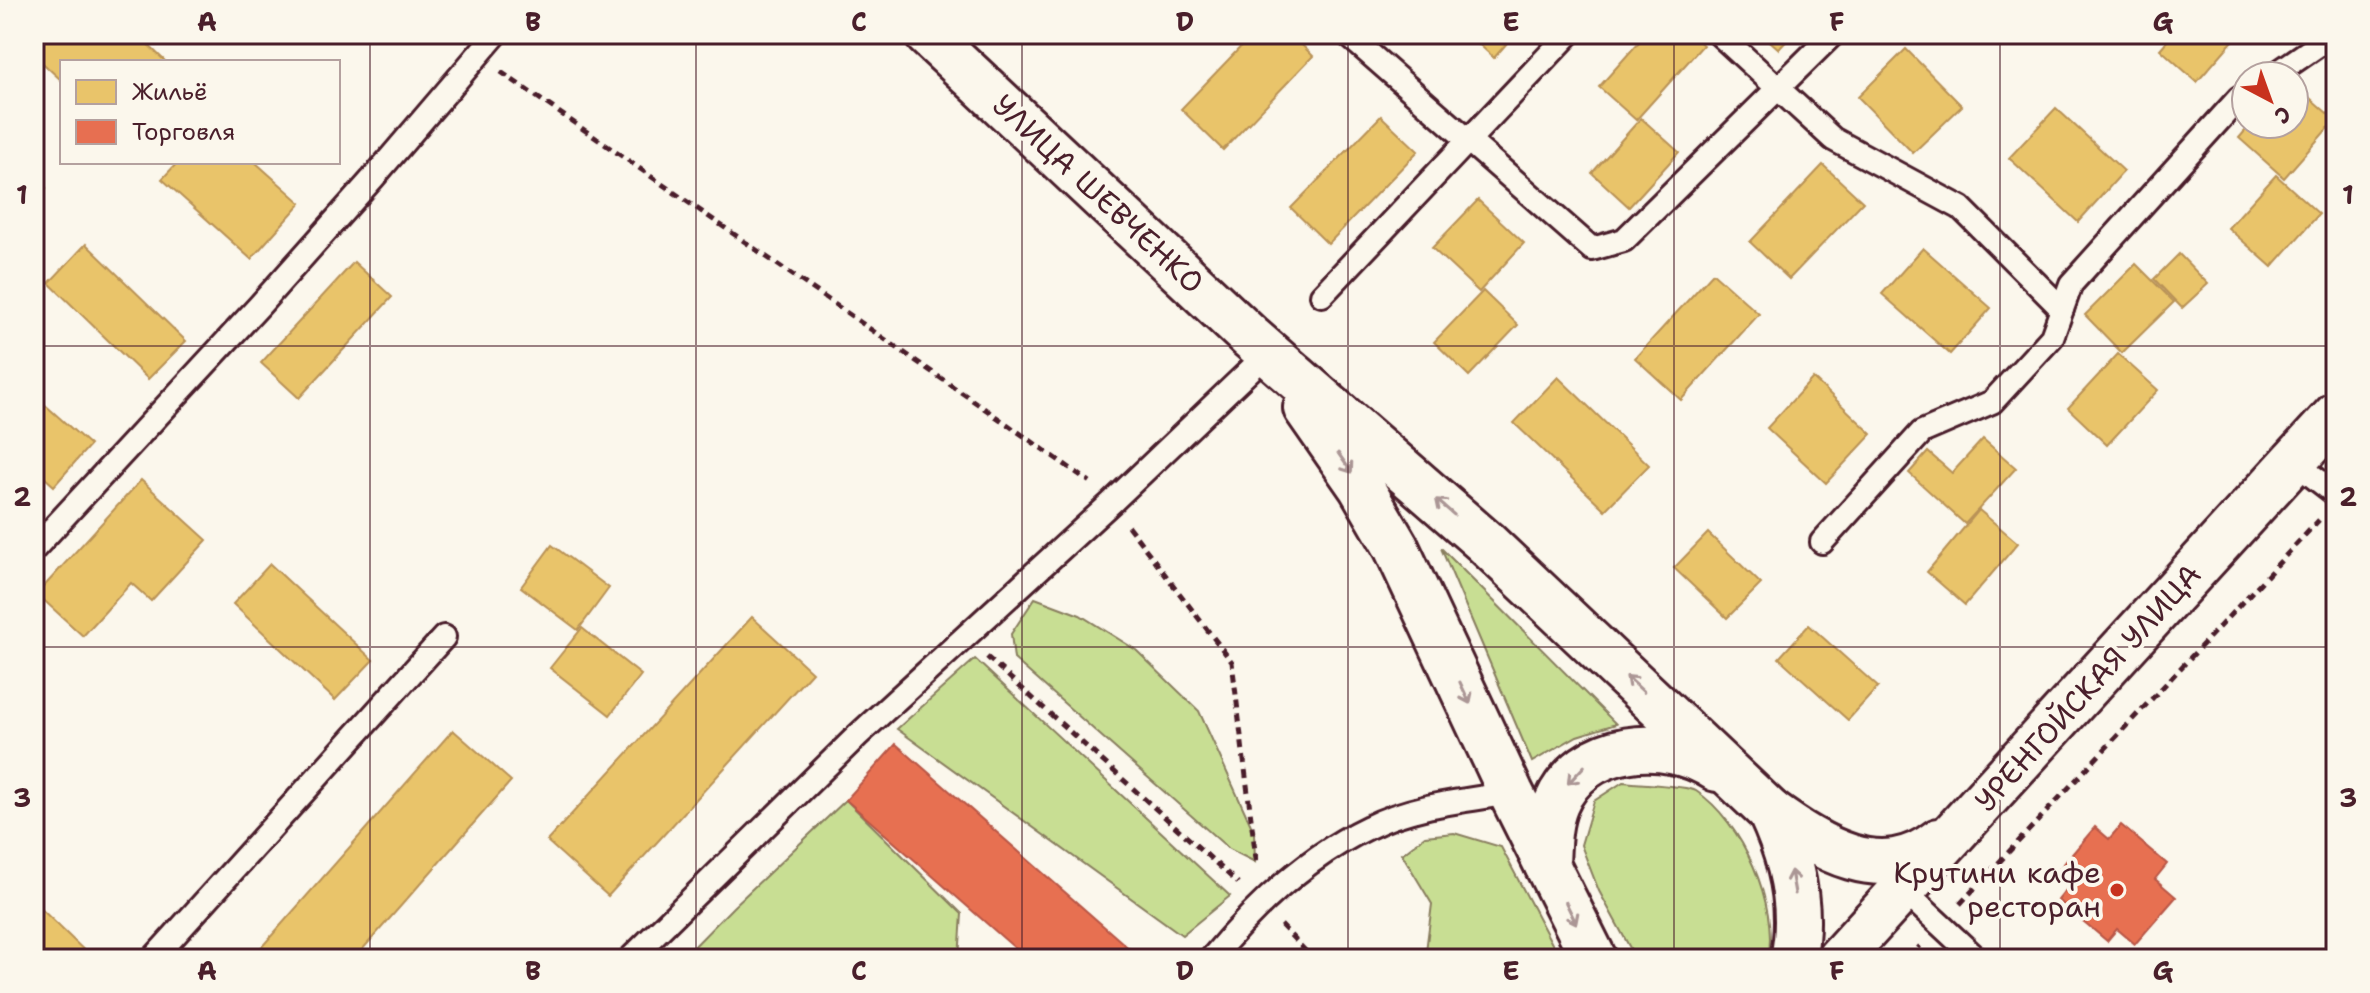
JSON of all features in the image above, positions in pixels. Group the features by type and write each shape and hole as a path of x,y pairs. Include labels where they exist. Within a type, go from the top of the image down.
{"street":[{"name":"УЛИЦА ШЕВЧЕНКО","path":"927,34 1268,353"},
{"path":"1268,353 1361,487 1396,547 1511,793 1594,959"},
{"path":"1268,353 1485,542 1759,801 1785,843 1799,913 1793,959"},
{"name":"УРЕНГОЙСКАЯ УЛИЦА","path":"1839,959 2336,415"},
{"path":"1547,865 1549,825 1566,786 1585,765 1626,749 1684,754 1713,766 1825,849 1854,859 1884,862 1926,851 1969,818"}],"lane":[{"path":"34,549 259,306 496,34"},
{"path":"1347,34 1592,249 1624,240 1833,34"},
{"path":"1322,295 1569,34"},
{"path":"1719,34 1833,139 1961,208 2062,309"},
{"path":"2296,60 2334,34"},
{"path":"1822,542 1922,432 1992,402 2052,337 2071,284 2230,108"},
{"path":"630,959 857,736 1111,503 1268,353"},
{"path":"2294,462 2331,504"},
{"path":"153,959 444,637"},
{"path":"1211,959 1262,904 1312,860 1371,825 1425,807 1511,793"},
{"path":"1902,889 1977,959"}],"path":[{"path":"478,56 1084,475 1111,503 1232,662 1262,904"},
{"path":"1909,959 2331,504"},
{"path":"965,637 1262,904 1313,959"}],"green space":[{"path":"1441,548 1616,724 1577,736 1532,762"},
{"path":"1035,598 1080,615 1136,650 1199,711 1254,832 1255,862 1229,849 1014,659 1011,634"},
{"path":"975,659 1230,896 1182,935 897,729"},
{"path":"1623,782 1691,789 1713,805 1728,822 1742,843 1762,890 1768,914 1768,959 1636,959 1599,891 1581,845 1594,801"},
{"path":"846,800 962,914 959,959 682,959 733,907"},
{"path":"1454,833 1501,847 1560,959 1425,959 1432,904 1402,854 1425,836"}],"building: Жильё":[{"path":"34,34 137,34 164,60 60,60 60,79 34,55"},
{"path":"1253,34 1291,34 1313,56 1223,150 1181,109"},
{"path":"1468,34 1515,34 1494,58"},
{"path":"1646,34 1691,34 1703,45 1636,120 1599,87"},
{"path":"1762,34 1793,34 1779,49"},
{"path":"2173,34 2239,34 2197,82 2160,49"},
{"path":"1906,49 1962,106 1913,153 1858,97"},
{"path":"2310,98 2335,120 2284,178 2241,140 2310,140"},
{"path":"2056,108 2124,171 2078,222 2009,158"},
{"path":"1381,116 1418,151 1328,244 1291,208"},
{"path":"1641,118 1679,152 1629,207 1592,173"},
{"path":"176,164 257,164 301,203 251,259 162,179"},
{"path":"1823,165 1863,202 1789,279 1750,242"},
{"path":"2276,175 2319,214 2272,267 2228,228"},
{"path":"34,176 46,188 34,200"},
{"path":"1478,200 1524,243 1479,292 1432,248"},
{"path":"86,244 186,341 148,379 49,283"},
{"path":"1923,248 1991,308 1950,354 1882,294"},
{"path":"2179,254 2208,284 2182,308 2154,279"},
{"path":"354,262 392,297 299,398 261,363"},
{"path":"2136,264 2174,302 2122,353 2085,315"},
{"path":"1713,273 1759,314 1681,400 1635,358"},
{"path":"1483,291 1518,325 1469,376 1434,342"},
{"path":"2118,354 2158,390 2107,445 2068,408"},
{"path":"1558,377 1649,465 1605,510 1514,423"},
{"path":"1813,378 1872,434 1826,483 1767,428"},
{"path":"34,395 90,445 54,486 34,468"},
{"path":"1983,439 2016,468 1965,524 1909,473 1928,452 1952,473"},
{"path":"141,480 207,540 151,601 131,583 83,636 37,594"},
{"path":"1979,510 2018,543 1965,605 1927,572"},
{"path":"1708,533 1761,584 1727,618 1674,568"},
{"path":"552,545 609,588 578,630 521,587"},
{"path":"270,564 373,660 335,700 233,604"},
{"path":"752,617 812,672 608,896 547,841"},
{"path":"1809,625 1878,687 1848,720 1779,658"},
{"path":"582,628 641,675 610,715 550,668"},
{"path":"453,730 511,781 354,959 251,959"},
{"path":"34,902 93,959 34,959"}],"building: Торговля":[{"path":"896,744 1140,958 1023,959 1025,957 846,800"},
{"name":"Крутини кафе ресторан","path":"2121,825 2167,864 2155,879 2176,897 2135,944 2117,929 2107,941 2058,900 2071,884 2057,872 2095,827 2109,839"}],"place":[{"name":"Крутини кафе ресторан","path":"2117,890"}]}
